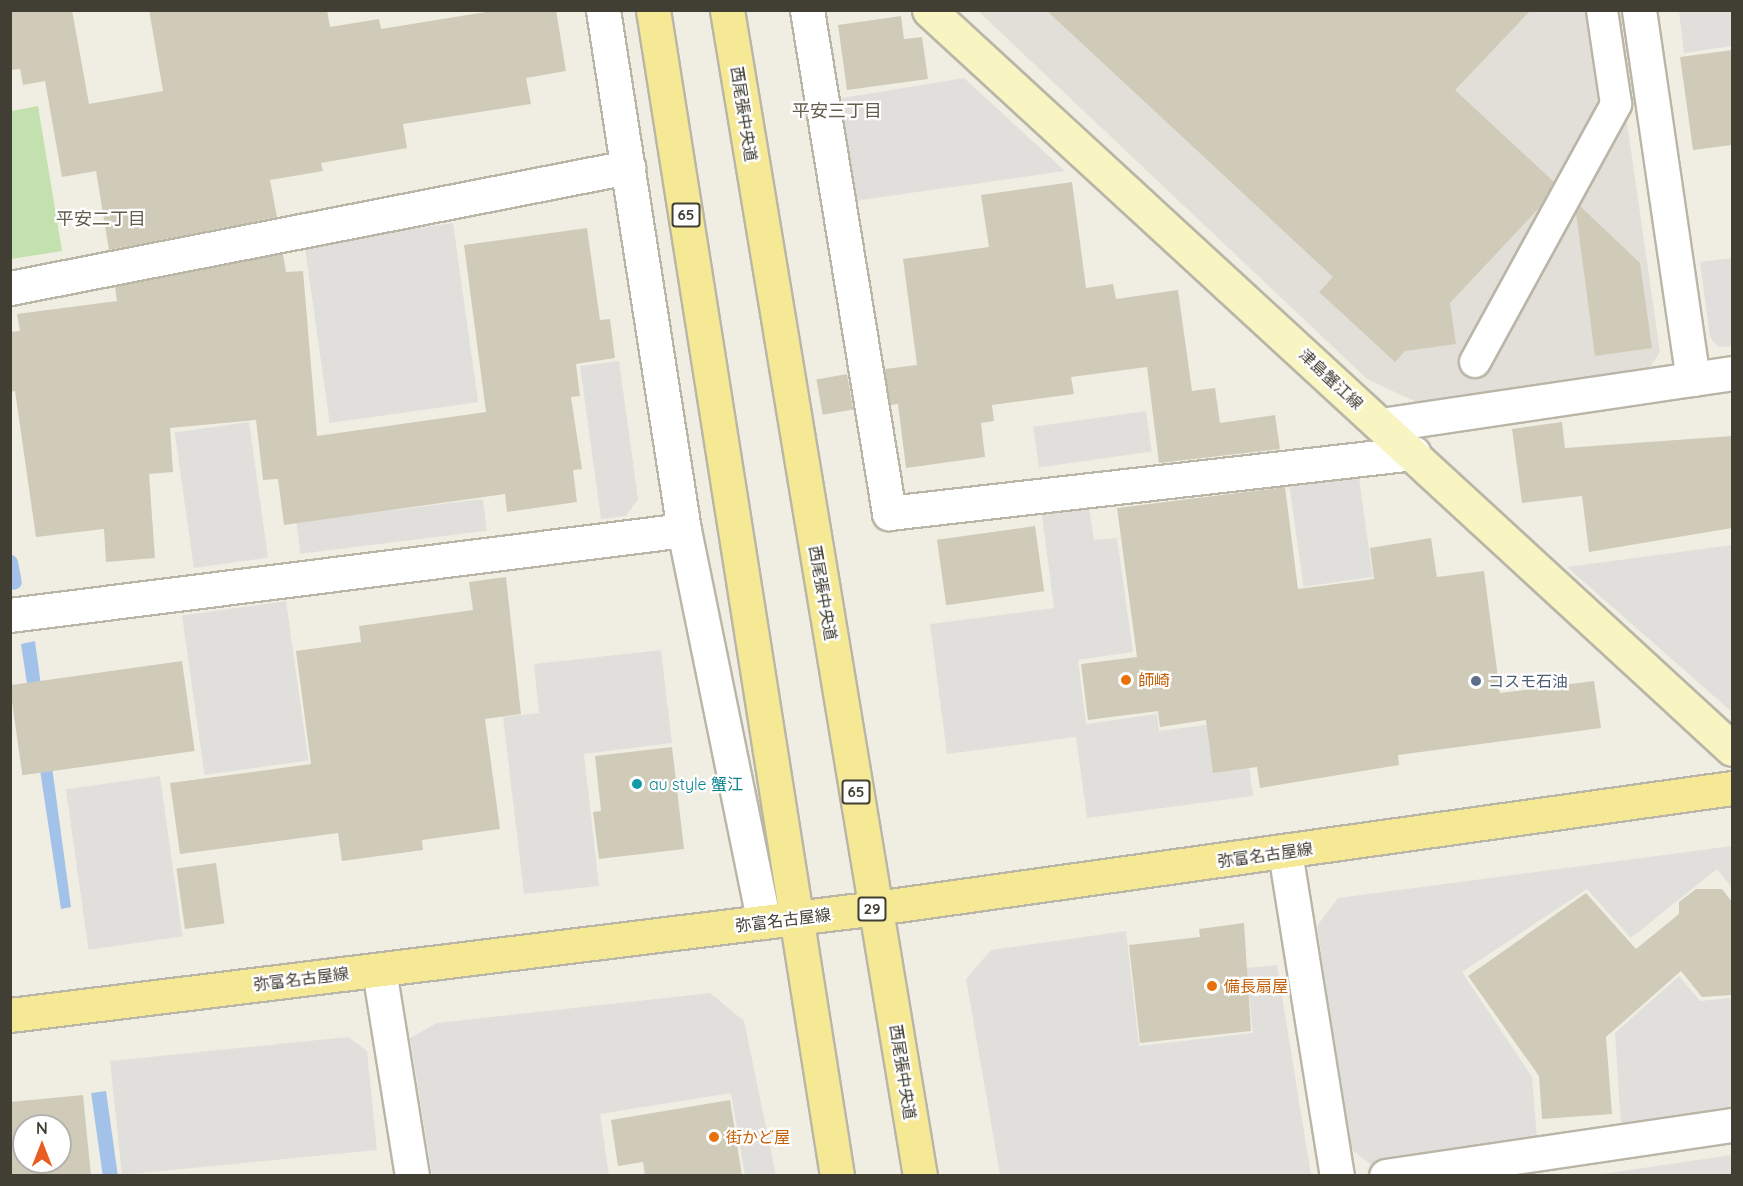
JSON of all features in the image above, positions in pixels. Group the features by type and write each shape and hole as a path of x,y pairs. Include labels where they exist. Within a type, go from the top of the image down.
{"main road":[{"name":"65","path":"653,10 719,420 779,920 837,1176"},
{"name":"西尾張中央道","path":"727,10 920,1176"},
{"name":"津島蟹江線","path":"929,10 1414,453 1732,749"},
{"name":"弥富名古屋線","path":"10,1015 876,908 1732,788"}],"street":[{"path":"603,10 684,530 779,920"},
{"path":"807,10 889,513 1414,453"},
{"path":"1639,10 1693,379"},
{"path":"10,288 628,167"},
{"path":"1381,425 1732,373"},
{"path":"10,615 684,530"},
{"path":"1285,852 1337,1176"},
{"path":"380,970 412,1176"},
{"path":"1386,1176 1732,1125"}],"lane":[{"path":"1475,362 1616,104 1602,10"}],"shaded area":[{"path":"978,11 1611,11 1660,352 1650,367 1418,403 1367,379"},
{"path":"1679,11 1732,11 1732,46 1684,53"},
{"path":"964,78 1065,171 854,201 836,99"},
{"path":"453,223 478,402 330,423 304,244"},
{"path":"1732,258 1732,346 1718,347 1710,337 1700,262"},
{"path":"619,361 638,499 626,516 601,519 580,366"},
{"path":"1146,411 1152,452 1039,467 1033,427"},
{"path":"249,422 268,558 194,568 175,432"},
{"path":"1358,471 1373,577 1304,587 1289,481"},
{"path":"483,499 487,531 300,554 296,522"},
{"path":"1088,501 1094,540 1117,538 1133,652 1078,660 1086,724 1157,714 1159,731 1243,720 1253,796 1087,818 1076,737 947,754 930,624 1054,608 1041,508"},
{"path":"1732,545 1732,712 1567,567"},
{"path":"286,601 308,760 204,775 182,616"},
{"path":"661,650 672,743 584,754 599,886 524,894 503,717 539,713 534,664"},
{"path":"160,776 183,936 88,950 66,789"},
{"path":"1732,846 1732,888 1717,869 1631,938 1587,889 1462,972 1532,1077 1537,1139 1370,1164 1351,1149 1317,926 1338,898"},
{"path":"1126,931 1139,1046 1253,1033 1246,968 1277,965 1311,1175 1000,1175 966,979 991,950"},
{"path":"1679,976 1700,1001 1732,998 1732,1109 1621,1125 1615,1033"},
{"path":"710,993 744,1021 776,1175 745,1175 731,1093 600,1114 609,1175 432,1175 410,1038 437,1023"},
{"path":"348,1037 367,1051 377,1150 122,1175 110,1061"},
{"path":"1732,1155 1732,1175 1595,1175"}],"green space":[{"path":"38,106 62,251 11,259 11,111"}],"water":[{"path":"35,641 71,907 61,909 21,644"},
{"path":"106,1091 118,1175 103,1176 91,1093"}],"building":[{"path":"10,10 72,10 89,104 163,91 149,10 327,10 330,27 379,19 381,29 498,10 556,10 566,71 526,78 531,104 403,124 407,148 321,163 323,171 270,180 277,217 109,250 96,171 62,177 45,81 23,85 20,69 10,70"},
{"path":"1046,10 1531,10 1455,90 1554,182 1539,208 1450,303 1456,344 1405,351 1395,362 1319,292 1333,277"},
{"path":"901,16 904,39 922,37 928,79 847,90 838,25"},
{"path":"1732,50 1732,145 1693,150 1680,57"},
{"path":"1072,182 1086,288 1113,284 1116,299 1178,290 1192,391 1215,388 1220,423 1275,415 1280,449 1159,463 1147,367 1071,377 1074,394 992,405 994,421 981,423 985,457 906,468 898,404 890,405 885,369 917,365 903,259 989,247 981,195"},
{"path":"1580,206 1640,263 1652,348 1595,356 1576,213"},
{"path":"587,228 600,320 610,319 615,358 576,364 580,396 571,397 582,469 573,470 577,502 507,512 505,494 284,525 278,479 263,480 256,420 170,428 173,472 149,474 155,558 106,562 104,529 36,537 15,391 10,392 10,332 20,331 17,314 117,301 115,287 283,254 286,272 303,271 317,436 486,412 464,245"},
{"path":"847,374 853,409 823,415 816,379"},
{"path":"1562,422 1565,448 1732,436 1732,528 1589,552 1582,496 1522,503 1512,429"},
{"path":"1285,487 1298,589 1374,579 1370,548 1431,538 1437,577 1484,571 1500,693 1594,681 1601,728 1398,755 1399,765 1260,788 1257,767 1213,773 1206,720 1160,727 1158,711 1088,720 1081,664 1137,657 1117,508"},
{"path":"1035,526 1044,591 946,605 937,540"},
{"path":"506,577 521,714 485,719 500,829 422,840 423,850 342,861 338,833 180,854 170,783 311,764 296,651 361,642 359,626 473,610 469,582"},
{"path":"182,661 195,751 22,775 10,685"},
{"name":"au style 蟹江","path":"672,747 684,849 599,859 593,812 601,811 595,756"},
{"path":"216,863 224,923 185,929 176,869"},
{"path":"1696,889 1722,889 1732,902 1732,995 1702,997 1681,971 1606,1037 1612,1114 1542,1119 1539,1076 1468,976 1586,893 1636,949 1679,914 1679,902"},
{"path":"1244,923 1251,1031 1140,1043 1129,945 1200,937 1199,929"},
{"path":"83,1095 91,1176 10,1176 10,1102"},
{"path":"730,1100 742,1176 645,1176 643,1162 618,1166 611,1120"}],"waterway":[{"path":"10,562 14,582"}],"place":[{"name":"師崎","path":"1126,680"},
{"name":"コスモ石油","path":"1476,681"},
{"name":"au style 蟹江","path":"637,784"},
{"name":"備長扇屋","path":"1212,986"},
{"name":"街かど屋","path":"714,1137"}],"district":[{"name":"平安三丁目","path":"837,111"},
{"name":"平安二丁目","path":"101,219"}]}
